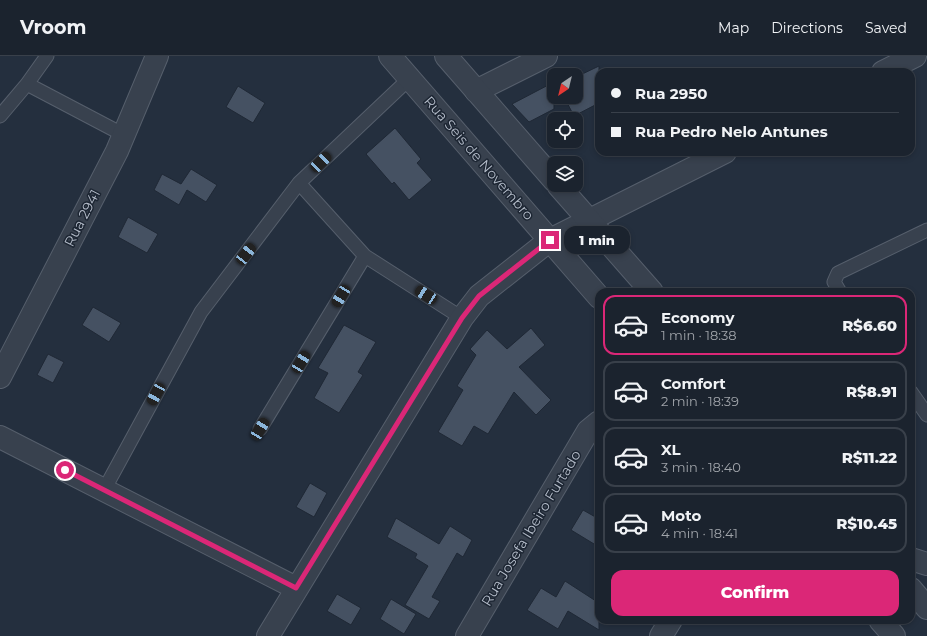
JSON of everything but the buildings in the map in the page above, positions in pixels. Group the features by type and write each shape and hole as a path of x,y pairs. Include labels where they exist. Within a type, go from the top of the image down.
{"street":[{"name":"Rua 2941","path":"0,377 117,151 157,56"},
{"name":"Rua Seis de Novembro","path":"390,56 595,292"},
{"path":"446,56 547,172"},
{"path":"476,91 546,56"},
{"path":"891,68 915,56"},
{"path":"268,636 462,318 479,296 550,240 717,156"},
{"path":"564,192 648,288"},
{"name":"Rua Josefa Ibeiro Furtado","path":"467,636 588,431 595,425"},
{"path":"0,437 296,588"},
{"path":"915,560 927,564"},
{"path":"915,594 927,608"},
{"path":"661,636 668,624"},
{"path":"884,624 894,636"}],"lane":[{"path":"0,116 27,84 47,56"},
{"path":"104,490 201,312 299,183 410,78"},
{"path":"27,84 124,135"},
{"path":"299,183 365,256 462,318"},
{"path":"838,288 834,282 838,274 927,230"},
{"path":"260,429 365,256"},
{"path":"915,398 927,415"}],"route":[{"path":"65,470 296,588 462,318 479,296 550,240"}]}
